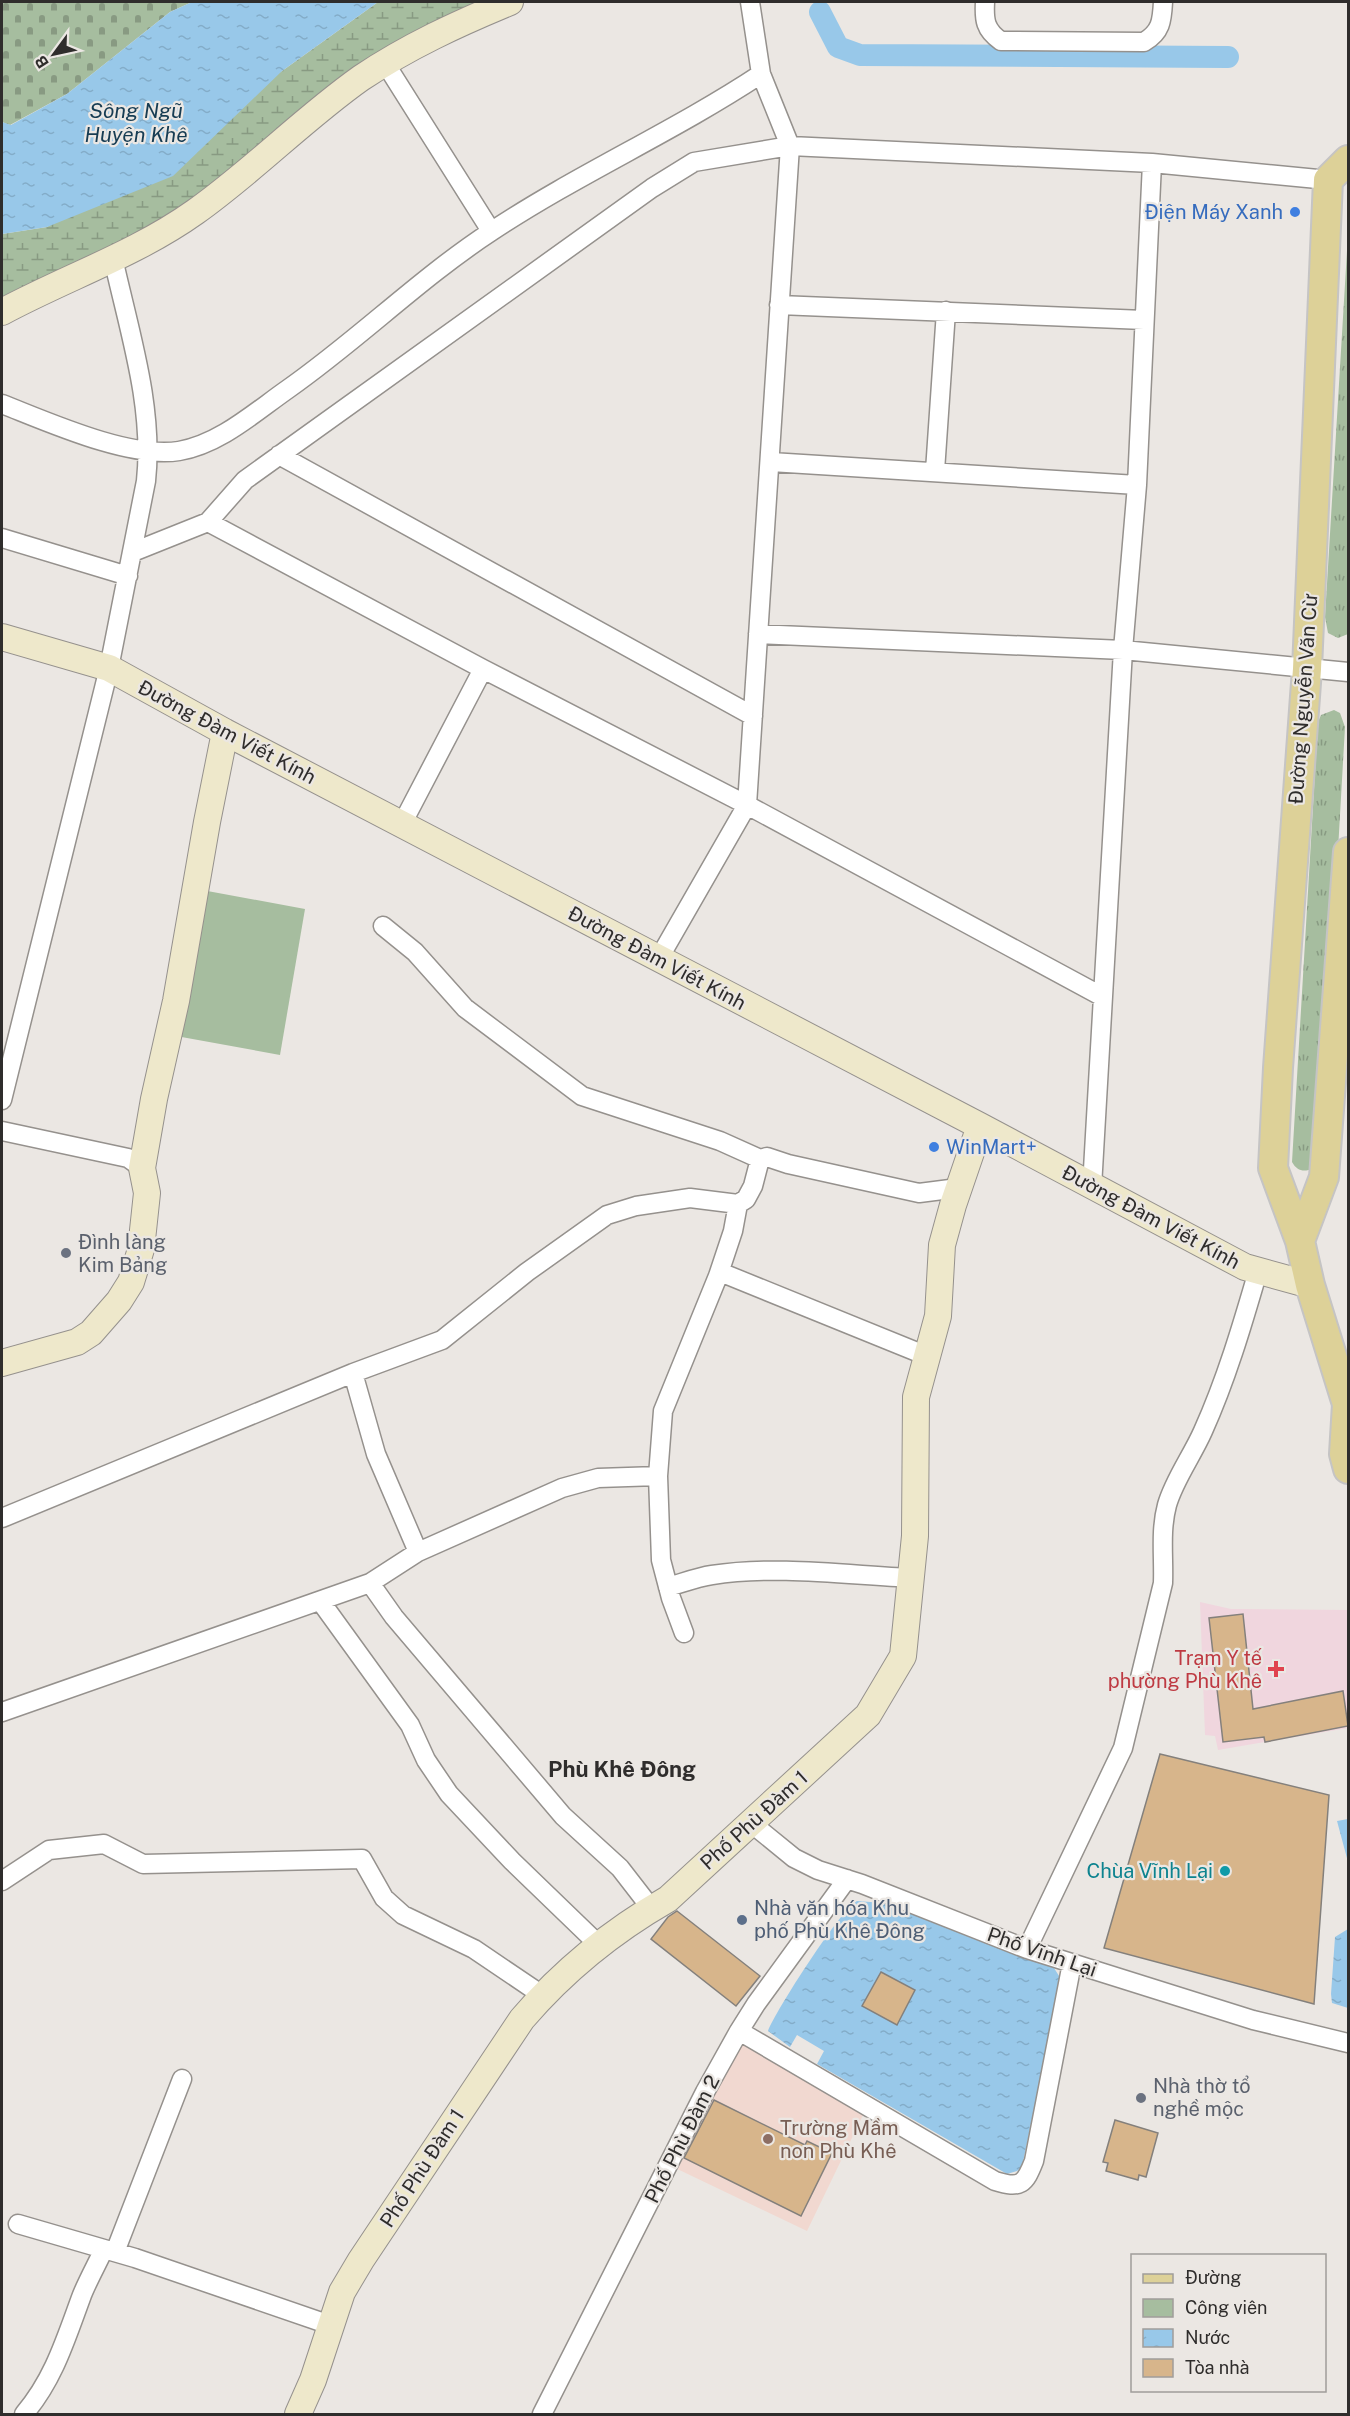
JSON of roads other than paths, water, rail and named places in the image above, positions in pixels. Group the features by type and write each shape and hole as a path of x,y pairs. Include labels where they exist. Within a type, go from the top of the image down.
{"main road":[{"path":"1328,180 1348,160"},
{"name":"Đường Nguyễn Văn Cừ","path":"1328,180 1306,669 1278,1056 1273,1168 1300,1241 1310,1285 1343,1371 1348,1404 1344,1454 1348,1469"},
{"path":"1300,1241 1324,1177 1348,852"}],"street":[{"path":"2,312 113,258 195,213 302,124 384,63 445,29 510,2"},
{"path":"657,960 747,805 790,146 761,74 750,2"},
{"path":"985,2 984,21 990,33 1001,41 1144,42 1155,35 1162,23 1163,2"},
{"path":"384,63 491,231"},
{"path":"2,404 75,433 149,452 178,451 206,444 301,380 491,231 723,99 761,74"},
{"path":"133,552 208,522 245,480 652,188 694,162 790,146 1152,163 1328,180"},
{"path":"1092,1187 1124,650 1137,485 1152,163"},
{"path":"2,1100 110,668 146,481 149,452 144,404 113,258"},
{"path":"780,305 1144,320"},
{"path":"935,471 946,311"},
{"path":"279,456 753,716"},
{"path":"771,462 1137,485"},
{"path":"208,522 483,669 747,805 1103,997"},
{"path":"2,538 128,576"},
{"path":"758,634 1124,650 1348,672"},
{"name":"Đường Đàm Viết Kính","path":"2,637 110,668 225,732 657,960 980,1126 1245,1267 1310,1285"},
{"path":"402,824 483,669"},
{"path":"2,1363 77,1342 91,1333 119,1301 131,1282 141,1249 147,1193 142,1168 154,1099 176,1000 225,732"},
{"path":"383,926 415,952 465,1008 582,1096 720,1141 760,1159 767,1157 788,1164 919,1193 958,1188"},
{"name":"Phố Phù Đàm 1","path":"298,2415 313,2380 342,2292 361,2259 516,2028 542,1995 600,1946 651,1908 668,1899 868,1715 903,1656 915,1536 916,1397 938,1316 942,1245 958,1188 980,1126"},
{"path":"2,1131 128,1158 142,1168"},
{"path":"2,1518 353,1373 442,1340 527,1272 607,1215 636,1206 690,1198 738,1204 746,1199 753,1186 760,1159"},
{"path":"684,1633 661,1560 658,1476 663,1412 720,1272 733,1231 738,1204"},
{"path":"1027,1949 1123,1748 1163,1583 1162,1539 1167,1504 1203,1431 1228,1366 1258,1271"},
{"path":"720,1272 927,1356"},
{"path":"353,1373 376,1454 418,1552"},
{"path":"2,1712 370,1583 418,1552 562,1488 598,1478 658,1476"},
{"path":"668,1587 711,1575 740,1572 774,1571 911,1578"},
{"path":"370,1583 394,1617 562,1816 620,1868 651,1908"},
{"path":"321,1602 410,1725 426,1760 449,1794 512,1862 600,1946"},
{"name":"Phố Vĩnh Lại","path":"751,1824 794,1858 818,1870 847,1878 1027,1949 1253,2020 1348,2043"},
{"path":"2,1881 49,1850 104,1844 143,1864 362,1859 384,1898 403,1915 474,1949 542,1995"},
{"name":"Phố Phù Đàm 2","path":"542,2415 705,2092 739,2031 847,1878"},
{"path":"739,2031 995,2181 1015,2185 1023,2183 1028,2177 1034,2161 1072,1963"},
{"path":"24,2415 39,2397 60,2358 83,2293 109,2251 182,2079"},
{"path":"18,2224 109,2251 330,2325"}],"water":[{"name":"Sông Ngũ Huyện Khê","path":"192,2 378,2 282,71 173,176 47,227 2,234 2,122 11,125 67,94 170,12"},
{"path":"1348,1819 1348,1862 1337,1821"},
{"path":"857,1901 884,1903 1054,1968 1061,1979 1022,2167 1017,2171 1007,2174 817,2064 824,2051 797,2035 790,2047 768,2031 795,1983 824,1940"},
{"path":"1348,1929 1348,2008 1332,2003 1331,1994 1335,1937"}],"waterway":[{"path":"820,12 838,47 860,55 1228,57"}],"place":[{"name":"Điện Máy Xanh","path":"1295,212"},
{"name":"WinMart+","path":"934,1147"},
{"name":"Đình làng Kim Bảng","path":"66,1253"},
{"name":"Trạm Y tế phường Phù Khê","path":"1276,1669"},
{"name":"Chùa Vĩnh Lại","path":"1225,1871"},
{"name":"Nhà văn hóa Khu phố Phù Khê Đông","path":"742,1920"},
{"name":"Nhà thờ tổ nghề mộc","path":"1141,2098"},
{"name":"Trường Mầm non Phù Khê","path":"768,2139"}],"district":[{"name":"Phù Khê Đông","path":"622,1769"}]}
